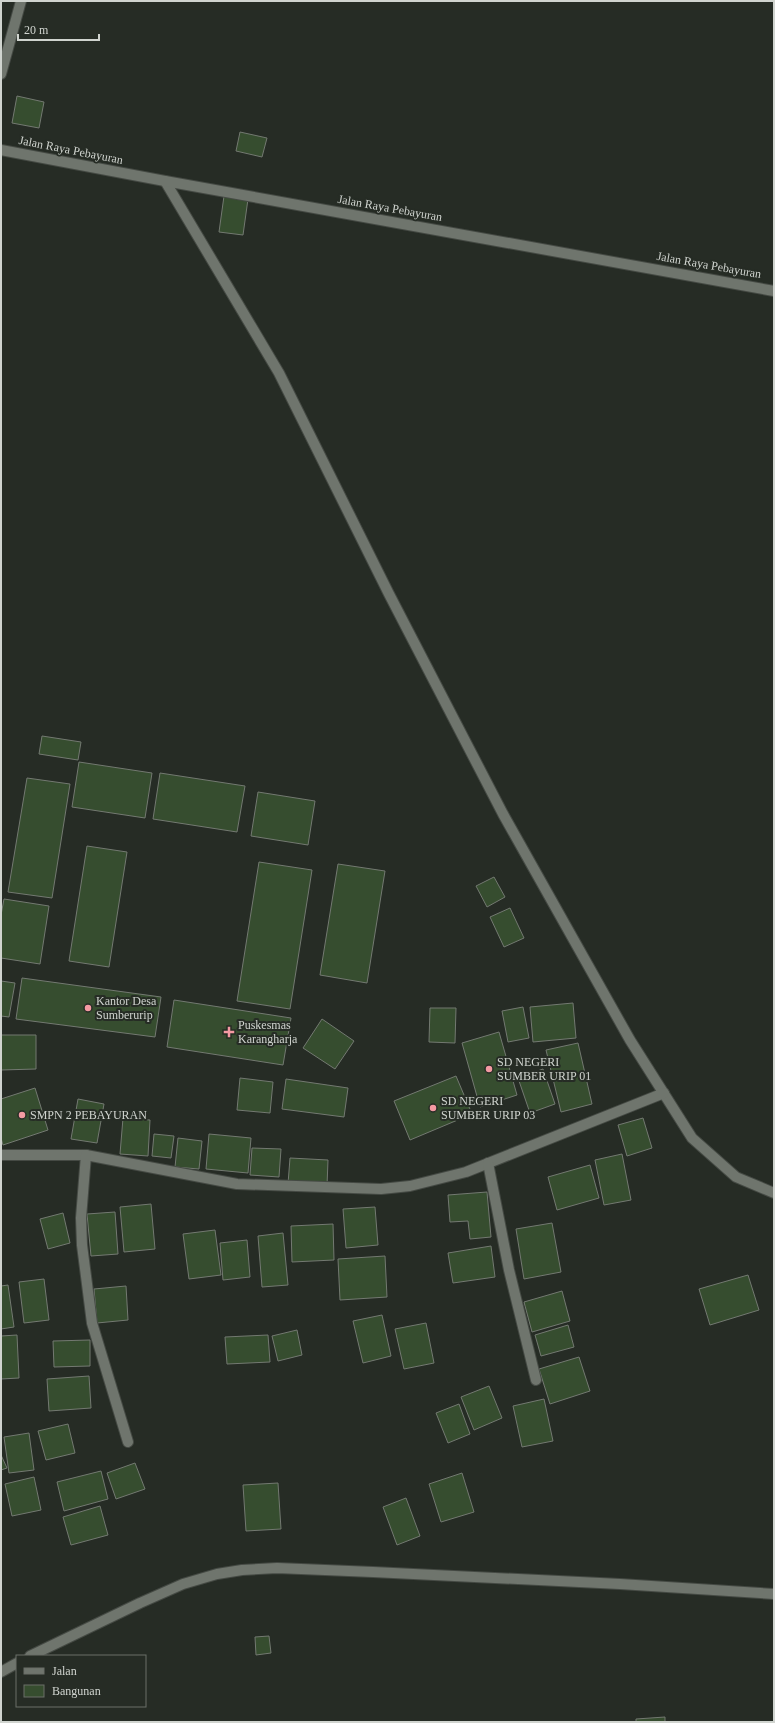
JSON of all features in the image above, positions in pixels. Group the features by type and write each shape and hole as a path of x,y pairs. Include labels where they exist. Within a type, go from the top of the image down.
{"street":[{"path":"1,74 21,1"},
{"name":"Jalan Raya Pebayuran","path":"1,150 164,181 774,290"},
{"path":"164,181 279,372 389,594 504,814 630,1040 692,1138 736,1177 774,1193"},
{"path":"1,1155 86,1155 237,1184 381,1189 410,1186 466,1172 664,1093"},
{"path":"86,1155 81,1218 82,1245 92,1323 128,1442"},
{"path":"488,1163 509,1270 536,1380"},
{"path":"32,1655 126,1609 183,1584 217,1574 242,1570 277,1568 373,1572 620,1584 774,1594"},
{"path":"1,1672 16,1664"}],"building":[{"path":"17,96 44,102 39,128 12,123"},
{"path":"240,132 267,138 262,157 236,151"},
{"path":"224,196 248,199 243,235 219,232"},
{"path":"42,736 81,742 78,760 39,754"},
{"path":"79,762 152,773 145,818 72,807"},
{"path":"160,773 245,786 237,832 153,819"},
{"path":"27,778 70,784 52,898 8,892"},
{"path":"258,792 315,801 308,845 251,836"},
{"path":"87,846 127,852 109,967 69,961"},
{"path":"259,862 312,870 290,1009 237,1001"},
{"path":"338,864 385,871 367,983 320,975"},
{"path":"494,877 505,897 487,907 476,886"},
{"path":"4,899 49,906 40,964 1,958 1,915"},
{"path":"510,908 524,938 504,947 490,917"},
{"name":"Kantor Desa Sumberurip","path":"22,978 161,997 155,1037 16,1019"},
{"path":"1,981 15,983 9,1017 1,1016"},
{"name":"Puskesmas Karangharja","path":"174,1000 291,1018 283,1065 167,1047"},
{"path":"573,1003 576,1038 533,1042 530,1007"},
{"path":"523,1007 529,1038 508,1042 502,1011"},
{"path":"430,1008 456,1008 455,1043 429,1042"},
{"path":"322,1019 354,1041 335,1069 303,1048"},
{"name":"SD NEGERI SUMBER URIP 01","path":"499,1032 517,1095 480,1107 462,1043"},
{"path":"1,1035 36,1035 36,1069 1,1070"},
{"path":"578,1043 592,1104 561,1112 546,1050"},
{"path":"543,1069 555,1104 530,1113 518,1078"},
{"name":"SD NEGERI SUMBER URIP 03","path":"456,1076 472,1114 410,1140 394,1101"},
{"path":"240,1078 273,1082 270,1113 237,1110"},
{"path":"286,1079 348,1088 344,1117 282,1109"},
{"name":"SMPN 2 PEBAYURAN","path":"35,1088 48,1130 3,1145 1,1138 1,1099"},
{"path":"78,1099 104,1104 97,1143 71,1139"},
{"path":"123,1118 150,1120 148,1156 120,1154"},
{"path":"643,1118 652,1148 627,1156 618,1125"},
{"path":"154,1134 174,1136 171,1158 152,1156"},
{"path":"209,1134 251,1138 248,1173 206,1169"},
{"path":"178,1138 202,1141 199,1169 175,1167"},
{"path":"252,1148 281,1149 279,1177 250,1175"},
{"path":"622,1154 631,1200 604,1205 595,1160"},
{"path":"290,1158 328,1160 327,1186 288,1184"},
{"path":"590,1165 599,1198 557,1210 548,1177"},
{"path":"487,1192 491,1237 470,1239 468,1221 450,1222 448,1195"},
{"path":"151,1204 155,1249 124,1252 120,1207"},
{"path":"375,1207 378,1245 346,1248 343,1209"},
{"path":"115,1212 118,1254 91,1256 87,1214"},
{"path":"63,1213 70,1243 48,1249 40,1219"},
{"path":"552,1223 561,1272 524,1279 516,1229"},
{"path":"333,1224 334,1260 292,1262 291,1226"},
{"path":"215,1230 221,1275 189,1279 183,1234"},
{"path":"283,1233 288,1285 262,1287 258,1236"},
{"path":"247,1240 250,1277 223,1280 220,1243"},
{"path":"491,1246 495,1277 453,1283 448,1253"},
{"path":"385,1256 387,1297 340,1300 338,1259"},
{"path":"748,1275 759,1310 710,1325 699,1289"},
{"path":"44,1279 49,1320 24,1323 19,1282"},
{"path":"8,1285 14,1327 1,1329 1,1286"},
{"path":"126,1286 128,1320 97,1323 94,1289"},
{"path":"562,1291 570,1321 532,1332 524,1302"},
{"path":"382,1315 391,1356 363,1363 353,1321"},
{"path":"426,1323 434,1363 404,1369 395,1329"},
{"path":"568,1325 574,1347 541,1356 535,1335"},
{"path":"297,1330 302,1355 278,1361 272,1336"},
{"path":"17,1335 19,1378 1,1379 1,1336"},
{"path":"268,1335 270,1362 227,1364 225,1337"},
{"path":"90,1340 90,1366 54,1367 53,1341"},
{"path":"579,1357 590,1391 550,1404 539,1369"},
{"path":"89,1376 91,1408 49,1411 47,1379"},
{"path":"489,1386 502,1418 474,1430 461,1397"},
{"path":"544,1399 553,1441 522,1447 513,1406"},
{"path":"459,1404 470,1434 448,1443 436,1413"},
{"path":"68,1424 75,1453 46,1460 38,1431"},
{"path":"29,1433 34,1470 9,1473 4,1437"},
{"path":"1,1455 7,1468 1,1470"},
{"path":"135,1463 145,1489 116,1499 107,1473"},
{"path":"101,1471 108,1499 64,1511 57,1482"},
{"path":"462,1473 474,1512 441,1522 429,1484"},
{"path":"34,1477 41,1510 12,1516 5,1484"},
{"path":"278,1483 281,1529 246,1531 243,1485"},
{"path":"406,1498 420,1536 397,1545 383,1507"},
{"path":"100,1506 108,1535 71,1545 63,1517"},
{"path":"269,1636 271,1653 256,1655 255,1637"},
{"path":"665,1717 665,1722 636,1722 636,1719"}],"place":[{"name":"Kantor Desa Sumberurip","path":"88,1008"},
{"name":"Puskesmas Karangharja","path":"229,1032"},
{"name":"SD NEGERI SUMBER URIP 01","path":"489,1069"},
{"name":"SD NEGERI SUMBER URIP 03","path":"433,1108"},
{"name":"SMPN 2 PEBAYURAN","path":"22,1115"}]}
